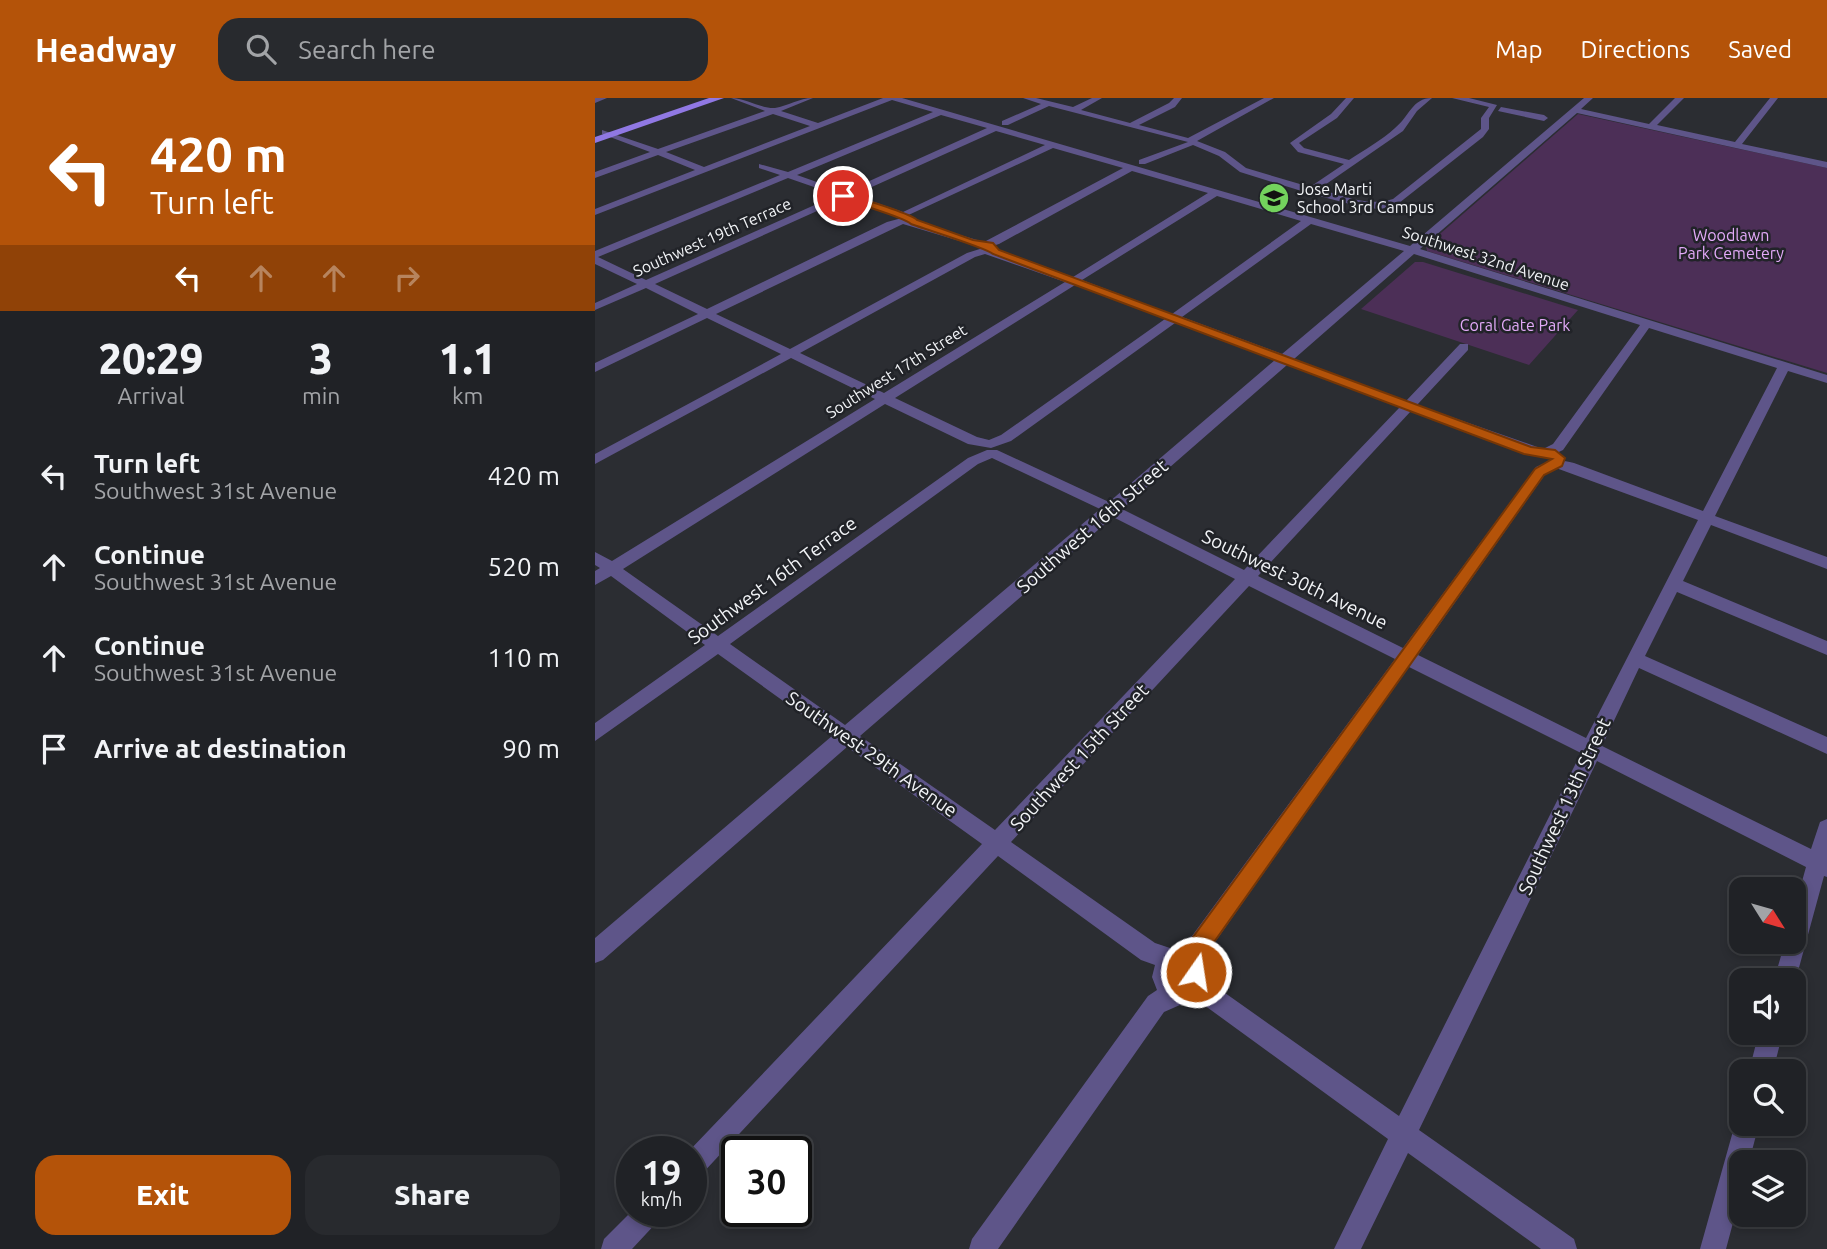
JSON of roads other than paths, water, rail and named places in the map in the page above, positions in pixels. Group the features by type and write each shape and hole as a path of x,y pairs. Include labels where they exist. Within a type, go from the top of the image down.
{"main road":[{"path":"602,135 705,98"},
{"path":"602,135 719,98"}],"street":[{"path":"595,100 603,98"},
{"path":"736,98 818,126"},
{"path":"595,176 809,98"},
{"path":"595,212 891,98"},
{"name":"Southwest 32nd Avenue","path":"891,98 1000,126 1052,145 1309,220 1827,379"},
{"path":"1027,98 1189,143 1222,154 1246,171 1360,204 1378,206 1396,201 1480,135 1485,129 1485,118 1498,106"},
{"path":"1072,111 1098,98"},
{"path":"1142,162 1189,143 1270,98"},
{"path":"1350,98 1337,113 1299,137 1294,145 1304,151 1350,163"},
{"path":"1311,191 1400,129 1414,109 1428,98"},
{"path":"1456,98 1544,118"},
{"name":"Southwest 16th Street","path":"595,952 1589,98"},
{"path":"1652,126 1680,98"},
{"path":"1737,145 1774,98"},
{"path":"1129,126 1177,99"},
{"name":"Southwest 19th Terrace","path":"595,307 1048,104"},
{"path":"1575,110 1827,165"},
{"path":"595,257 940,112"},
{"path":"602,135 704,170"},
{"path":"595,368 1052,145"},
{"path":"762,166 1286,359 1827,563"},
{"path":"595,460 1130,168"},
{"name":"Southwest 17th Street","path":"595,579 1215,193"},
{"name":"Southwest 16th Terrace","path":"595,733 1309,220"},
{"name":"Southwest 30th Avenue","path":"595,257 706,314 990,449 1822,865"},
{"path":"982,1249 1180,980 1200,944 1646,324"},
{"name":"Southwest 15th Street","path":"707,1150 1464,346"},
{"name":"Southwest 13th Street","path":"1347,1249 1635,659 1784,366"},
{"name":"Southwest 29th Avenue","path":"595,557 998,843 1149,953 1180,980 1404,1134 1564,1249"},
{"path":"1673,584 1827,648"},
{"path":"1635,659 1827,746"},
{"path":"1790,968 1822,865 1827,828"},
{"path":"1713,1249 1744,1136"},
{"path":"614,1249 635,1227"}],"place":[{"name":"Jose Marti School 3rd Campus","path":"1274,198"}],"park label":[{"name":"Woodlawn Park Cemetery","path":"1731,244"},
{"name":"Coral Gate Park","path":"1515,325"}]}
